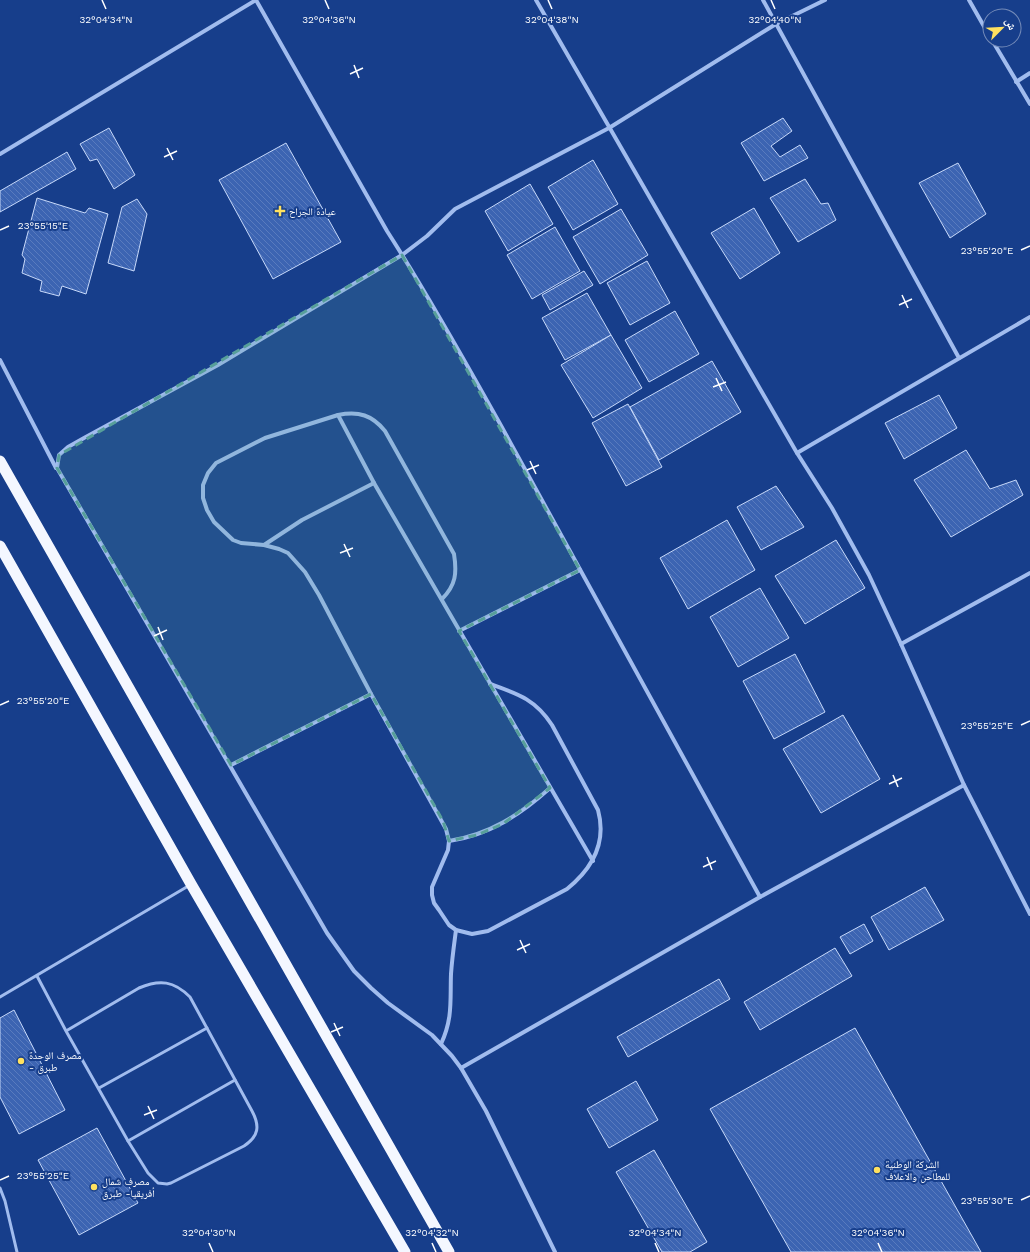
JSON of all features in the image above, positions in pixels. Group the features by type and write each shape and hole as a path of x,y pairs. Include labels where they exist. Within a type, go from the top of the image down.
{"highway":[{"path":"0,462 449,1252"},
{"path":"0,546 191,884 405,1252"}],"street":[{"path":"0,154 256,0 387,231 470,370 760,897"},
{"path":"536,0 832,508 869,575 964,785 1030,914"},
{"path":"763,0 959,358"},
{"path":"57,468 59,455 68,447 218,365 402,255 427,236 455,209 610,128 776,24 825,0"},
{"path":"969,0 982,23"},
{"path":"997,48 1030,104"},
{"path":"1016,82 1030,73"},
{"path":"798,452 1030,317"},
{"path":"0,360 57,468 231,765 327,933 354,971 388,1003 432,1035 461,1068 486,1112 509,1162 555,1252"},
{"path":"442,599 449,592 454,580 456,566 454,554 385,431 370,417 360,413 338,414 265,438 216,463 208,473 203,485 203,498 207,510 214,522 233,540 241,543 264,545 288,553 305,572 319,596 371,694 443,821 446,829 449,841 448,850 432,887 434,903 449,925 456,930 472,934 488,931 567,889 578,880 592,861 599,845 601,835 601,822 598,810 545,714 535,704 524,697 490,684"},
{"path":"338,414 374,483 592,861"},
{"path":"264,545 302,520 374,483"},
{"path":"459,631 580,570"},
{"path":"901,644 1030,573"},
{"path":"231,765 371,694"},
{"path":"461,1068 760,897 964,785"},
{"path":"449,841 465,839 503,824 527,808 550,788"},
{"path":"441,1044 446,1033 450,1014 452,963 456,930"}],"lane":[{"path":"0,997 191,884"},
{"path":"37,976 66,1031 128,1141 151,1176 158,1182 167,1184 176,1182 244,1146 254,1137 257,1131 254,1114 234,1080 190,997 184,991 168,983 158,982 148,984 66,1031"},
{"path":"99,1088 206,1028"},
{"path":"128,1141 234,1080"},
{"path":"0,1188 6,1201 17,1252"}],"highlighted area":[{"path":"402,255 580,570 459,631 550,788 503,824 477,835 449,841 443,821 371,694 231,765 57,468 59,455"}],"building":[{"path":"783,118 792,131 771,146 780,157 800,145 808,158 764,181 741,143"},
{"path":"109,128 135,175 114,189 97,159 90,161 80,144"},
{"name":"عيادة الجراح","path":"286,143 341,242 273,279 219,180"},
{"path":"67,152 76,169 0,212 0,191"},
{"path":"593,160 618,204 573,230 548,187"},
{"path":"958,163 986,214 950,238 919,183"},
{"path":"805,179 821,204 828,203 836,220 798,242 770,198"},
{"path":"530,184 553,224 508,251 485,211"},
{"path":"37,198 85,213 89,208 108,214 86,294 62,286 59,296 40,291 42,281 22,273 25,259 22,255"},
{"path":"137,199 147,214 134,271 108,263 122,207"},
{"path":"754,208 780,253 740,279 711,233"},
{"path":"621,209 648,255 600,284 573,237"},
{"path":"555,227 580,271 532,299 507,255"},
{"path":"647,261 670,303 630,325 607,283"},
{"path":"584,271 593,285 550,310 542,295"},
{"path":"587,293 611,335 565,360 542,318"},
{"path":"675,311 699,354 649,382 625,340"},
{"path":"611,335 642,388 593,418 561,365"},
{"path":"712,361 741,412 659,460 630,407"},
{"path":"939,395 957,428 904,459 885,423"},
{"path":"628,404 662,467 626,486 592,423"},
{"path":"966,450 990,489 1016,480 1023,495 951,537 914,480"},
{"path":"776,486 804,527 761,550 737,507"},
{"path":"727,520 755,570 688,609 660,558"},
{"path":"836,540 865,588 805,624 775,576"},
{"path":"760,588 789,638 738,667 710,617"},
{"path":"795,654 825,712 774,739 743,681"},
{"path":"843,715 880,779 821,813 783,749"},
{"path":"925,887 944,920 889,950 871,917"},
{"path":"864,924 873,941 850,954 840,937"},
{"path":"835,948 852,976 760,1030 744,1002"},
{"path":"719,979 730,999 628,1057 617,1037"},
{"path":"14,1010 65,1110 19,1134 0,1097 0,1018"},
{"path":"855,1028 981,1252 791,1252 710,1109"},
{"path":"636,1081 658,1120 609,1148 587,1109"},
{"path":"97,1128 138,1203 79,1235 38,1160"},
{"path":"654,1150 707,1242 690,1252 662,1252 616,1172"}],"place":[{"name":"عيادة الجراح","path":"280,211"},
{"name":"مصرف الوحدة - طبرق","path":"21,1061"},
{"name":"الشركة الوطنية للمطاحن والاعلاف","path":"877,1170"},
{"name":"مصرف شمال أفريقيا- طبرق","path":"94,1187"}]}
